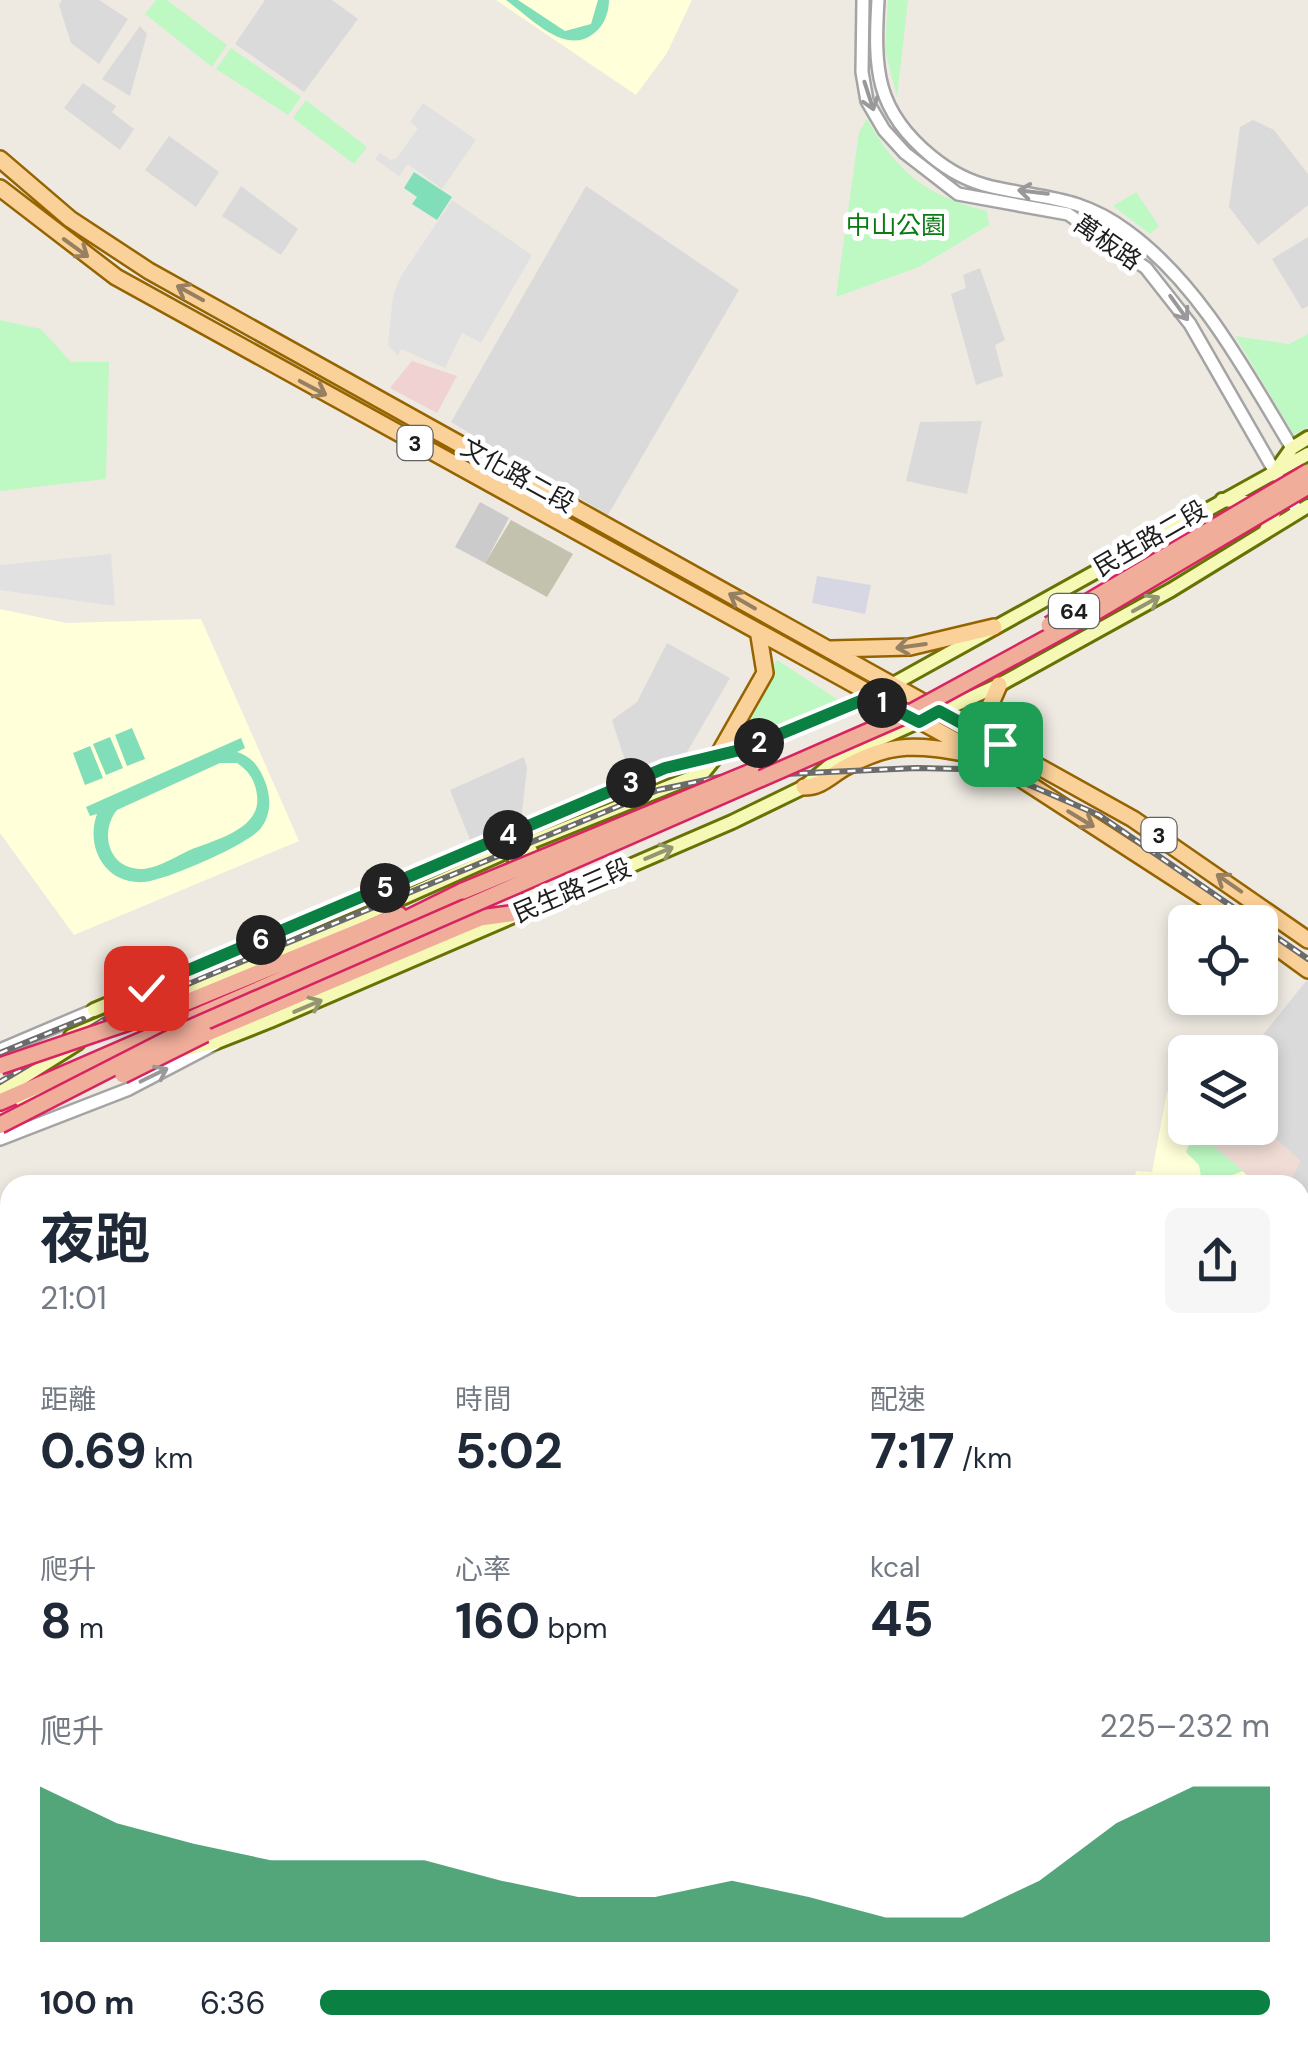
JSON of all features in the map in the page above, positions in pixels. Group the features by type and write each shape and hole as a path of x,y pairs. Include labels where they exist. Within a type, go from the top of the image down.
{"highway":[{"name":"64","path":"0,1127 188,1029 467,898 900,707 1095,600 1301,458"},
{"name":"64","path":"0,1066 182,1004 467,898 906,715 1097,610 1308,486"},
{"path":"0,1092 185,1017 434,908 467,898"},
{"path":"0,1127 51,1110 206,1034 341,975 480,918 510,914"},
{"path":"0,1105 185,1017"}],"main road":[{"name":"文化路二段","path":"0,159 70,220 149,271 892,685"},
{"name":"文化路二段","path":"0,188 116,277 870,697"},
{"name":"民生路二段","path":"870,697 1217,500 1301,458 1308,438"},
{"path":"1217,500 1270,504 1272,520 1261,538"},
{"path":"919,722 999,685 1261,538 1305,509"},
{"path":"827,649 910,647 994,627"},
{"path":"0,1092 66,1038 110,1017 198,986 502,854 562,834 703,774 765,673 759,636"},
{"name":"3","path":"892,685 1172,843 1308,940"},
{"path":"999,685 986,715 1000,744"},
{"path":"94,1010 665,768 744,749 870,697"},
{"name":"3","path":"870,697 983,757 1215,905"},
{"name":"民生路三段","path":"0,1105 135,1061 217,1042 490,928 510,914 804,787 840,758 919,722"},
{"path":"804,787 816,787 854,763 902,746 918,744 983,757"},
{"path":"537,904 516,860 562,834"},
{"path":"316,937 347,904"},
{"path":"1278,949 1308,970"}],"street":[{"name":"萬板路","path":"863,0 862,72 867,101 894,141 958,194 1068,214 1138,261 1190,324 1276,471 1305,509"},
{"name":"萬板路","path":"878,0 875,49 881,88 900,128 938,162 974,182 1048,194 1092,208 1142,242 1200,303 1301,458"},
{"path":"1,1051 94,1010"},
{"name":"民生路三段","path":"0,1139 129,1088 217,1042"}],"shaded area":[{"path":"62,0 99,0 128,19 99,64 71,43 59,5"},
{"path":"265,0 332,0 358,19 304,92 235,44"},
{"path":"496,0 692,0 667,53 636,95"},
{"path":"140,26 147,34 130,96 102,79"},
{"path":"83,83 116,106 112,112 134,129 120,150 64,108"},
{"path":"423,103 476,140 442,189 408,164 399,176 375,159 380,153 391,160 397,158 418,128 410,122"},
{"path":"1253,120 1274,130 1308,174 1308,205 1258,245 1229,207 1240,127"},
{"path":"169,136 219,172 196,207 145,170"},
{"path":"241,186 298,229 281,255 222,216"},
{"path":"586,186 739,290 608,515 451,422"},
{"path":"452,200 532,255 481,343 462,333 445,368 401,349 398,356 388,345 393,296 401,276"},
{"path":"1308,237 1308,306 1302,309 1272,259"},
{"path":"980,268 1005,340 995,345 1003,376 976,385 951,294 966,288 963,275"},
{"path":"412,361 457,376 437,413 390,388"},
{"path":"982,421 967,494 906,481 920,422"},
{"path":"480,502 509,518 485,563 455,547"},
{"path":"511,520 573,554 547,597 485,563"},
{"path":"111,554 115,606 0,590 0,565"},
{"path":"817,576 871,585 865,614 812,603"},
{"path":"0,609 66,623 201,619 299,841 74,935 0,833"},
{"path":"667,643 730,678 687,752 630,776 612,720 637,702"},
{"path":"524,757 527,768 521,821 471,842 450,790"},
{"path":"1307,980 1308,1175 1287,1175 1271,1145 1278,1145 1278,1035 1263,1035"},
{"path":"1167,1092 1168,1145 1211,1145 1247,1175 1135,1175 1136,1171 1152,1172"},
{"path":"1278,1141 1301,1161 1293,1175 1247,1175 1212,1145 1278,1145"}],"green space":[{"path":"156,0 167,0 227,45 212,67 145,14"},
{"path":"506,0 518,0 565,31 591,24 598,0 609,0 605,19 597,31 582,40 571,40 548,32"},
{"path":"888,0 908,0 897,97 885,50"},
{"path":"231,48 301,97 288,115 216,69"},
{"path":"306,100 367,147 354,164 293,118"},
{"name":"中山公園","path":"867,119 890,154 915,179 947,198 987,211 989,225 919,267 836,297 859,132"},
{"path":"414,172 452,197 437,220 412,204 417,197 404,188"},
{"path":"1136,192 1159,226 1150,234 1113,206"},
{"path":"0,320 41,329 71,362 109,362 106,479 0,491"},
{"path":"1308,334 1308,427 1294,435 1235,336 1289,344"},
{"path":"777,660 843,703 720,752"},
{"path":"132,728 145,759 127,766 115,735"},
{"path":"110,737 123,768 106,775 93,744"},
{"path":"241,738 245,748 237,752 258,768 269,801 264,823 254,835 206,861 144,882 119,877 101,861 94,839 97,814 90,816 86,807","holes":["220,763 237,763 251,776 257,795 257,807 245,825 152,867 128,867 113,855 108,837 117,810"]},
{"path":"90,746 103,778 85,785 73,753"},
{"path":"1189,1145 1212,1145 1243,1171 1201,1175 1199,1165 1186,1152"}],"railway":[{"path":"0,1082 112,1015 658,790 720,777 917,768 960,769 1013,778 1099,815 1308,959"},
{"path":"0,1053 83,1019"}],"route":[{"path":"146,988 665,768 744,749 870,697 919,722 939,711 1000,744"}]}
